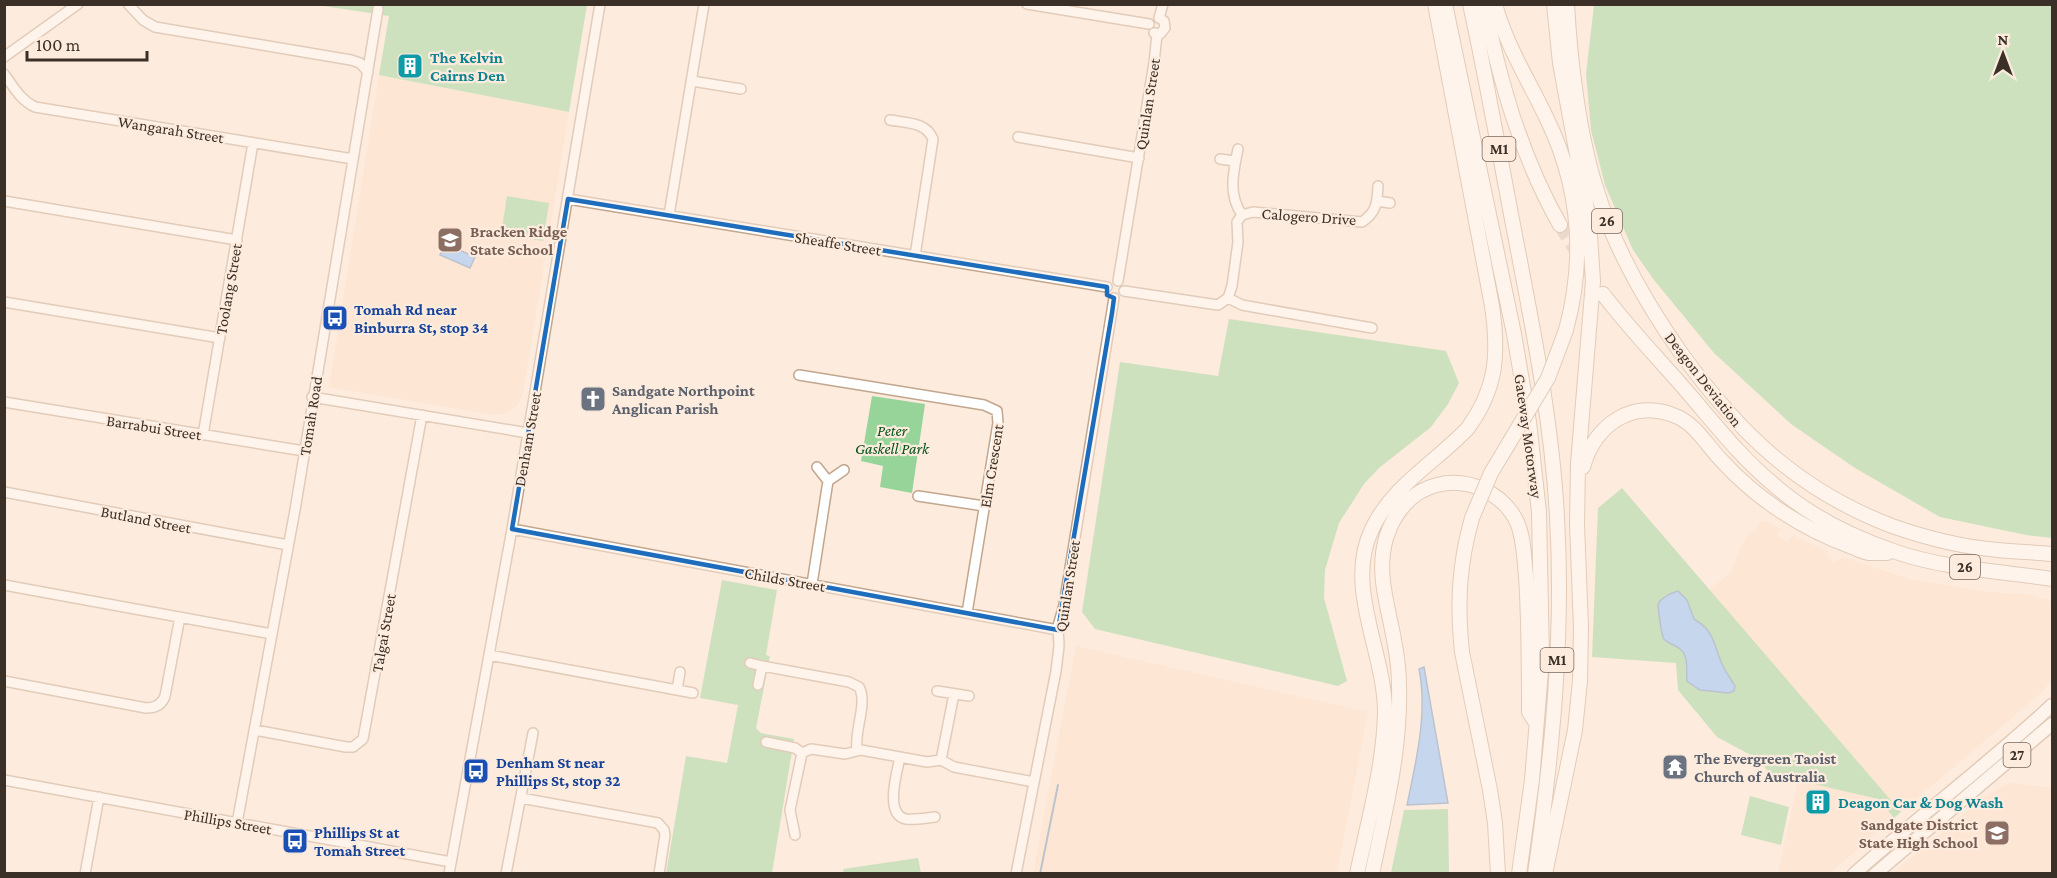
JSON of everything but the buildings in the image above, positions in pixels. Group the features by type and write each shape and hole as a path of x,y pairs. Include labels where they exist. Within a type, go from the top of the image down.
{"highway":[{"path":"1357,873 1380,758 1385,712 1383,683 1363,588 1362,566 1367,542 1376,520 1389,500 1468,428 1478,415 1487,396 1495,369 1496,339 1492,306 1435,4"},
{"name":"Gateway Motorway","path":"1445,4 1514,334 1530,430 1539,512 1542,659 1537,725 1519,873"},
{"name":"Gateway Motorway","path":"1470,4 1540,366 1551,446 1557,517 1559,587 1555,706 1535,873"},
{"path":"1484,4 1511,115 1530,165 1560,225"},
{"path":"1495,4 1510,46 1557,138 1573,192 1577,226 1578,271 1574,302 1548,378 1491,473 1472,518 1462,557 1458,604 1459,627 1494,819 1498,873"},
{"path":"1545,873 1575,730 1580,681 1581,627 1576,524 1578,464 1593,282 1582,181 1560,63 1554,4"},
{"name":"Deagon Deviation","path":"1567,4 1573,65 1587,155 1595,188 1617,246 1649,306 1722,408 1754,440 1785,466 1836,500 1875,519 1913,533 1956,544 2052,554"},
{"name":"Deagon Deviation","path":"1604,294 1634,333 1743,456 1773,484 1812,513 1843,530 1897,552 1938,563 2052,579"},
{"path":"1579,483 1592,444 1609,424 1628,414 1640,411 1666,413 1685,421 1738,478 1784,512 1838,542 1868,553 1897,552"},
{"path":"1372,873 1395,755 1399,709 1395,647 1382,583 1383,552 1396,515 1403,505 1422,491 1444,483 1478,487 1489,492 1504,504 1517,522 1522,543 1527,595 1529,712 1537,725"}],"main road":[{"name":"27","path":"1854,873 2023,732 2052,705"},
{"name":"27","path":"1875,873 2052,724"}],"street":[{"path":"4,57 78,4"},
{"path":"128,4 142,21 155,27 351,60 360,63 368,72"},
{"name":"Denham Street","path":"449,873 512,529 600,4"},
{"path":"669,215 704,4"},
{"path":"1027,4 1149,24"},
{"path":"1159,18 1163,4"},
{"name":"Tomah Road","path":"237,823 288,545 378,9"},
{"path":"1159,18 1164,21 1165,28 1157,34 1150,31 1149,24 1152,19 1159,18"},
{"name":"Quinlan Street","path":"1118,281 1157,34"},
{"name":"Wangarah Street","path":"4,74 20,96 35,107 353,159"},
{"path":"692,81 741,89"},
{"path":"890,120 926,128 933,140 915,256"},
{"path":"1017,137 1139,158"},
{"name":"Toolang Street","path":"203,435 253,142"},
{"path":"1238,149 1233,179 1234,204 1242,215"},
{"path":"1220,159 1235,161"},
{"name":"Calogero Drive","path":"1228,298 1238,242 1237,222 1242,215 1253,212 1362,222 1372,215 1377,201 1378,186"},
{"name":"Sheaffe Street","path":"568,199 1107,287"},
{"path":"4,201 237,240"},
{"name":"Calogero Drive","path":"1377,201 1390,203"},
{"path":"1118,281 1123,285 1122,296 1114,298 1108,293 1107,287 1110,283 1118,281"},
{"path":"1124,291 1218,305 1228,298 1242,305 1372,328"},
{"name":"Quinlan Street","path":"1016,873 1056,671 1058,630 1114,298"},
{"path":"4,302 220,338"},
{"name":"Elm Crescent","path":"799,375 984,405 995,409 998,414 998,423 967,613"},
{"path":"312,397 528,433"},
{"name":"Barrabui Street","path":"4,402 304,451"},
{"name":"Talgai Street","path":"255,730 346,747 353,747 363,739 422,415"},
{"path":"817,467 828,481"},
{"path":"812,584 828,481 844,470"},
{"name":"Butland Street","path":"4,492 288,545"},
{"path":"918,496 984,506"},
{"name":"Childs Street","path":"512,529 1058,630"},
{"path":"4,585 272,634"},
{"path":"4,681 147,708 161,708 180,617"},
{"path":"489,655 693,693"},
{"path":"750,663 849,682 860,687 863,697 856,738 857,750"},
{"path":"758,685 762,666"},
{"path":"677,690 680,672"},
{"path":"937,691 969,696"},
{"path":"941,759 954,694"},
{"path":"506,873 532,733"},
{"path":"766,742 795,748 802,753"},
{"path":"802,753 811,749 845,754 857,750 929,762 941,759 954,767 1034,782"},
{"path":"795,835 790,810 802,753"},
{"path":"900,757 893,800 897,813 906,819 935,817"},
{"name":"Phillips Street","path":"4,780 451,862"},
{"path":"85,873 99,797"},
{"path":"521,798 658,824 664,830 665,835 659,873"}],"highlighted area":[{"path":"568,199 1107,287 1107,295 1114,298 1058,630 512,529"}],"shaded area":[{"name":"Bracken Ridge State School","path":"379,75 569,112 523,393 517,406 507,413 494,415 329,387"},
{"path":"1762,520 1781,529 1777,535 1787,542 1793,535 1829,552 1827,555 1834,563 1843,557 1910,579 1989,592 2027,594 2051,601 2052,679 2041,693 1901,812 1709,590 1731,572 1742,544"},
{"path":"1076,646 1368,712 1337,873 1033,873"},
{"path":"1798,780 1879,799 1894,818 1830,873 1778,874"},
{"name":"Sandgate District State High School","path":"2011,783 2052,788 2052,873 1893,873 1989,793"}],"green space":[{"path":"317,5 587,5 569,112 379,75 389,16"},
{"path":"1594,5 2052,5 2052,538 2026,535 1940,517 1855,468 1791,424 1714,353 1654,280 1633,250 1605,185 1591,130 1586,74"},
{"path":"507,196 549,203 543,241 501,234"},
{"path":"1229,319 1446,351 1459,383 1448,404 1431,427 1379,468 1364,484 1339,523 1325,570 1324,598 1347,681 1338,686 1095,629 1082,612 1120,362 1218,376"},
{"name":"Peter Gaskell Park","path":"872,396 925,404 912,493 880,487 883,466 861,461"},
{"path":"1622,488 1901,812 1894,818 1878,799 1770,774 1758,759 1717,737 1678,690 1676,663 1592,657 1598,508"},
{"path":"722,580 777,590 766,655 770,656 756,728 761,733 794,739 772,873 666,874 686,756 727,763 738,705 700,698"},
{"path":"1750,796 1789,807 1781,845 1741,835"},
{"path":"1448,809 1449,873 1391,873 1404,810"},
{"path":"918,858 921,873 844,873 843,869"}],"water":[{"path":"446,244 475,257 470,268 440,255"},
{"path":"1678,591 1687,600 1694,619 1710,634 1724,669 1735,686 1734,691 1729,693 1700,690 1687,681 1685,656 1683,652 1664,639 1658,606 1663,598"},
{"path":"1424,667 1448,803 1407,805 1422,720 1419,669"}],"waterway":[{"path":"1040,874 1058,785"}],"tunnel":[{"path":"1560,225 1594,279"}],"place":[{"name":"The Kelvin Cairns Den","path":"410,66"},
{"name":"Bracken Ridge State School","path":"450,240"},
{"name":"Tomah Rd near Binburra St, stop 34","path":"335,318"},
{"name":"Sandgate Northpoint Anglican Parish","path":"593,399"},
{"name":"The Evergreen Taoist Church of Australia","path":"1675,767"},
{"name":"Denham St near Phillips St, stop 32","path":"476,771"},
{"name":"Deagon Car & Dog Wash","path":"1818,802"},
{"name":"Sandgate District State High School","path":"1997,833"},
{"name":"Phillips St at Tomah Street","path":"295,841"}]}
